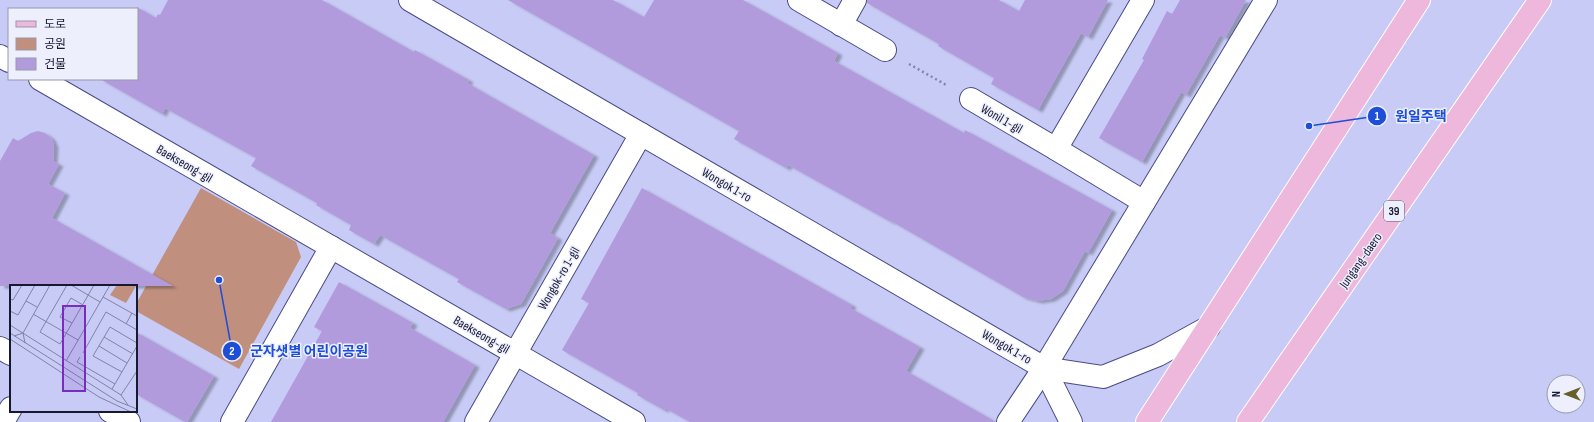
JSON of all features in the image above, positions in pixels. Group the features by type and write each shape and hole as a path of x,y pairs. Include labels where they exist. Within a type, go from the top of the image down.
{"main road":[{"path":"1148,422 1419,0"},
{"name":"Jungang-daero","path":"1248,422 1540,0"}],"street":[{"name":"Wongok 1-ro","path":"410,0 1044,368"},
{"path":"799,0 885,50"},
{"path":"841,24 855,0"},
{"path":"1056,149 1143,0"},
{"path":"1008,422 1044,368 1266,0"},
{"name":"Baekseong-gil","path":"42,80 634,422"},
{"name":"Wonil 1-gil","path":"971,100 1144,202"},
{"name":"Wongok-ro 1-gil","path":"476,422 641,134"},
{"path":"232,422 331,247"},
{"path":"1044,368 1102,376 1158,355 1209,327"},
{"path":"0,348 10,353"},
{"path":"1044,368 1071,422"},
{"path":"3,422 10,410"},
{"path":"112,412 129,422"}],"path":[{"name":"Wonil 1-gil","path":"885,50 971,100"}],"green space":[{"path":"201,188 296,242 301,257 239,369 137,312 137,302"}],"building":[{"path":"168,0 322,0 414,52 415,50 469,80 467,83 594,155 550,233 558,238 521,304 506,309 457,282 459,279 380,235 374,244 349,230 351,225 316,205 317,203 251,166 256,158 165,108 162,114 102,80 138,80 137,7 156,18 158,14 160,15"},
{"path":"508,0 613,0 644,17 654,0 743,0 838,53 834,61 964,133 965,130 1112,210 1088,253 1085,251 1063,291 1051,299 1038,301 1023,297 891,221 788,165 786,168 734,139 739,131"},
{"path":"867,0 999,0 1019,11 1025,0 1108,0 1088,37 1081,33 1038,110 991,84 994,78 938,46 939,44 867,3"},
{"path":"1180,0 1246,0 1225,38 1220,35 1186,95 1181,92 1142,162 1099,138 1144,60 1142,59 1167,11 1172,14"},
{"path":"38,131 45,133 51,138 54,145 53,161 59,164 48,184 65,193 52,218 173,286 0,286 0,161 13,138 18,141 31,133"},
{"path":"642,188 852,305 850,308 920,347 906,371 996,422 690,422 637,395 638,393 562,350 589,303 581,299"},
{"path":"339,282 413,323 410,328 475,365 443,422 271,422 322,331 314,327"},
{"path":"137,333 214,376 187,422 137,395"}],"place":[{"name":"원일주택","path":"1309,126"},
{"name":"군자샛별 어린이공원","path":"219,280"}]}
